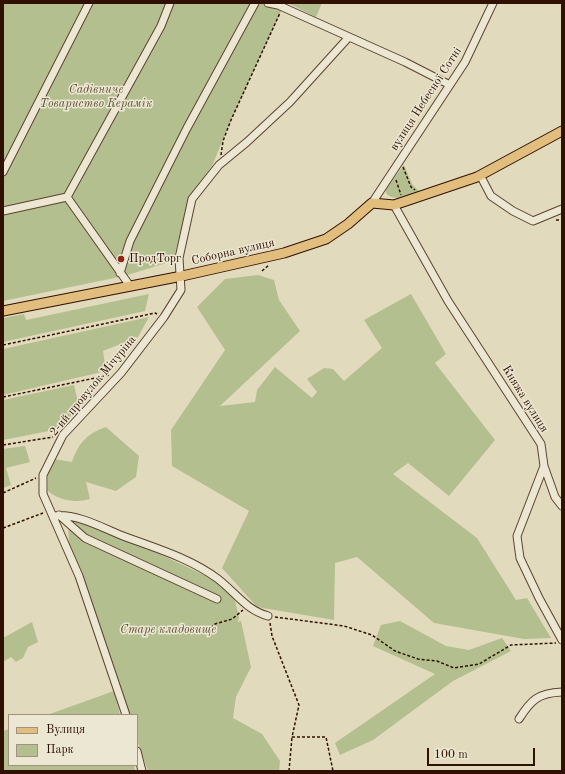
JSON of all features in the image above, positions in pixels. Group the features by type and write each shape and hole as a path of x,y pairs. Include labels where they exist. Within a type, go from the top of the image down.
{"main road":[{"path":"372,203 394,205 480,175 562,131"},
{"name":"Соборна вулиця","path":"182,276 284,253 326,239 348,224 372,203"},
{"path":"3,311 182,276"}],"street":[{"path":"3,172 89,3"},
{"path":"3,211 67,197 161,26 170,3"},
{"path":"120,273 130,242 187,128 255,3"},
{"path":"268,3 283,8 405,62 450,85"},
{"name":"вулиця Небесної Сотні","path":"372,203 465,62 493,3"},
{"name":"Соборна вулиця","path":"182,276 180,258 192,199 219,165 247,142 290,102 348,38"},
{"path":"480,175 491,196 513,211 533,221 562,209"},
{"path":"67,197 130,286"},
{"name":"Княжа вулиця","path":"394,205 448,301 541,444 544,466 517,536 520,558 562,641"},
{"name":"2-ий провулок Мічуріна","path":"54,514 43,494 43,475 63,435 121,373 164,316 181,290 182,276"},
{"path":"544,466 555,497 562,506"},
{"path":"54,514 85,538 217,599"},
{"path":"54,514 63,515 108,529 191,564 217,578 248,607 268,616"},
{"path":"54,514 79,576 126,714"},
{"path":"519,719 531,702 541,695 562,692"},
{"path":"138,755 142,771"}],"path":[{"path":"219,165 223,140 231,120 283,8"},
{"path":"402,165 411,187 424,195"},
{"path":"395,176 400,194 405,201"},
{"path":"3,345 155,313 164,316"},
{"path":"3,397 121,373"},
{"path":"3,445 63,435"},
{"path":"3,493 43,475"},
{"path":"3,528 54,514"},
{"path":"211,628 215,624 232,619 248,607"},
{"path":"289,771 292,737 300,705 272,636 268,616 344,626 372,635 395,651 418,659 437,661 454,668 479,664 511,645 562,641"},
{"path":"292,737 326,737 333,771"}],"green space":[{"name":"Садівниче Товариство Керамік","path":"3,3 285,3 231,120 212,166 190,196 173,261 124,276 3,301"},
{"path":"288,3 322,3 316,17"},
{"path":"404,165 412,184 419,191 417,194 400,198 389,196 386,193 386,189"},
{"path":"258,275 274,280 279,300 300,331 220,406 255,402 257,390 275,367 312,398 317,392 307,379 324,368 333,369 344,381 382,348 364,320 411,294 446,354 435,363 495,440 449,496 408,463 393,474 477,538 516,600 527,598 551,638 524,639 434,623 357,557 335,563 334,620 257,607 222,568 249,511 172,466 171,430 225,350 197,307 225,279"},
{"path":"149,294 145,311 3,342 3,318 24,314 26,320"},
{"path":"149,317 138,337 103,351 106,371 3,395 3,349"},
{"path":"74,385 79,407 59,429 3,440 3,400"},
{"path":"106,427 139,456 136,477 116,491 86,482 90,499 79,501 63,499 48,491 48,469 54,459 72,462 77,450 84,440 99,429"},
{"path":"25,446 30,462 6,468 11,485 3,488 3,449"},
{"name":"Старе кладовище","path":"68,518 136,543 217,581 235,601 239,617 238,622 241,621 251,667 236,697 233,718 262,734 280,761 279,771 148,771 138,743 138,714 129,714 69,546"},
{"path":"400,621 446,646 469,650 502,638 511,651 453,681 373,740 340,755 335,743 435,674 373,646 381,625"},
{"path":"32,622 38,642 28,647 23,658 16,662 11,657 3,662 3,638"},
{"path":"114,691 120,714 50,714"},
{"path":"8,729 8,766 134,766 135,771 3,771 3,731"}],"place":[{"name":"ПродТорг","path":"121,259"}]}
